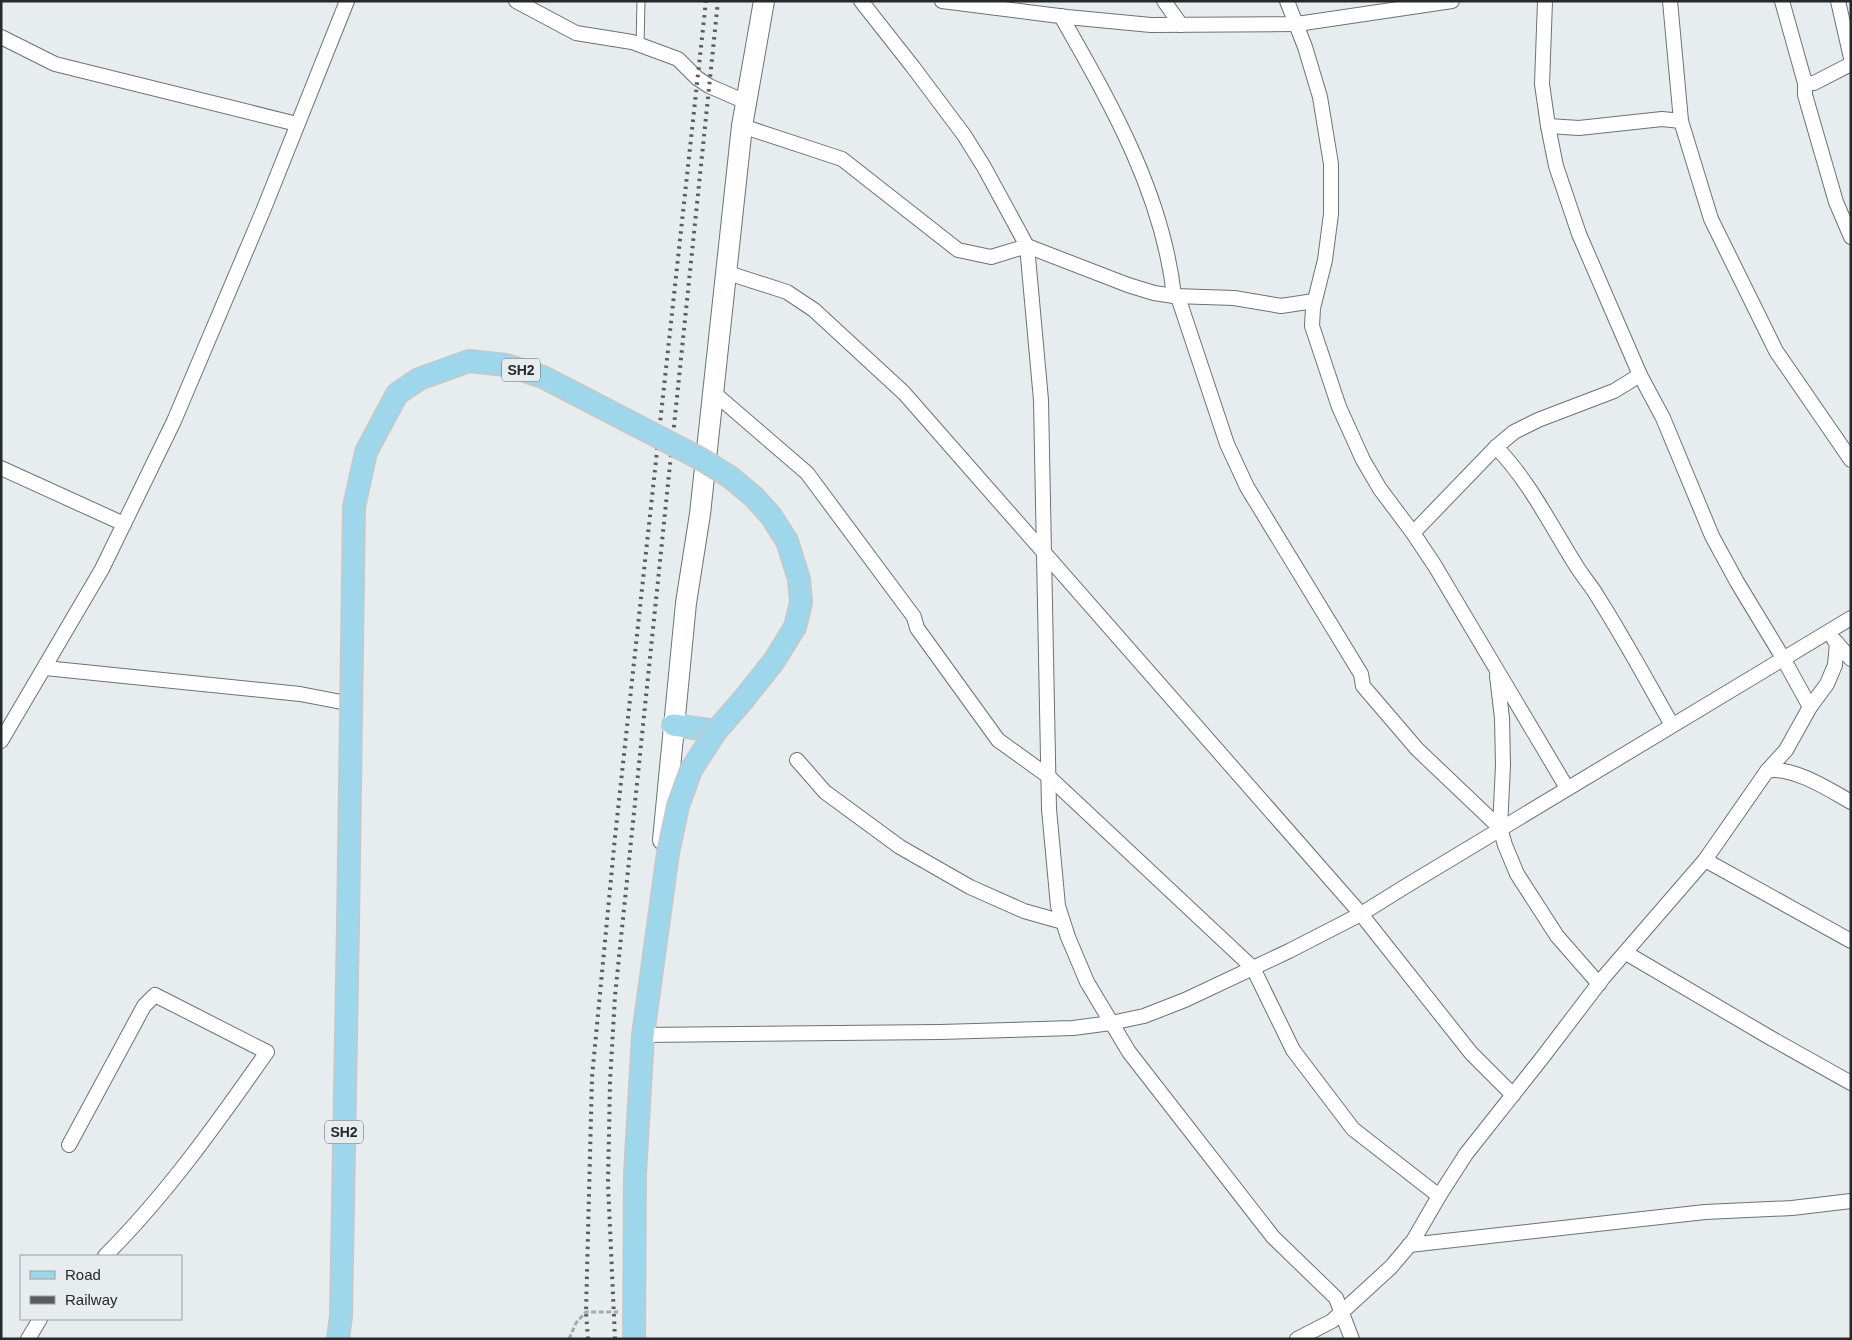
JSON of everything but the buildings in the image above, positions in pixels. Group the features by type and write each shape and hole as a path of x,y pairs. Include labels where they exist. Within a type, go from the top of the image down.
{"main road":[{"path":"654,945 673,725 686,603 700,514 728,273 742,126 764,1"},
{"name":"SH2","path":"338,1339 341,1316 354,507 366,452 397,394 419,379 469,361 506,365 543,377 702,459 730,477 754,497 771,516 787,541 799,579 801,603 794,627 774,660 716,732 691,770 678,806 668,852 643,1035 635,1174 634,1339"},
{"path":"673,725 716,732"}],"street":[{"path":"1,741 102,569 174,421 263,211 347,1"},
{"path":"516,1 576,33 640,44 678,59 697,78 709,86 746,102"},
{"path":"861,1 964,135 984,167 1027,246 1041,400 1049,809 1058,906 1063,922 1087,982 1129,1052 1273,1237 1336,1298 1352,1339"},
{"path":"942,1 1151,25 1297,24 1408,4 1452,1"},
{"path":"1164,1 1181,25"},
{"path":"1287,1 1297,24 1323,109 1331,164 1331,214 1325,260 1314,301 1312,326 1339,407 1380,489 1413,533 1481,642 1567,788"},
{"path":"1545,1 1542,84 1548,126 1556,166 1579,234 1640,375 1663,418 1712,536 1736,582 1783,658 1810,707"},
{"path":"1670,1 1681,121 1710,219 1776,351 1851,460"},
{"path":"1782,1 1805,83 1804,95 1836,202 1851,237"},
{"path":"1838,1 1851,58"},
{"path":"1061,16 1095,74 1136,159 1165,246 1176,296 1228,444 1247,487 1361,674 1363,686 1417,749 1500,828"},
{"path":"1,37 54,64 297,124"},
{"path":"1805,83 1814,82 1851,64"},
{"path":"1548,126 1579,128 1662,119 1681,121"},
{"path":"742,126 842,159 958,250 991,257 1027,246 1128,285 1154,293 1176,296 1234,298 1281,306 1314,301"},
{"path":"728,273 787,292 814,310 904,393 1361,914 1471,1053 1513,1095"},
{"path":"1413,533 1496,446 1514,432 1538,420 1614,391 1640,375"},
{"path":"713,392 807,473 914,617 917,628 998,740 1048,776 1253,968 1293,1050 1353,1129 1439,1196"},
{"path":"1496,446 1517,471 1549,518 1577,567 1616,626 1672,725"},
{"path":"1,468 124,524"},
{"path":"643,1035 940,1032 1073,1028 1144,1016 1185,1000 1361,914 1500,828 1851,618"},
{"path":"1827,631 1851,659"},
{"path":"1297,1339 1332,1322 1343,1313 1391,1267 1409,1246 1466,1154 1599,984 1705,860 1767,771 1786,750 1810,707 1827,684 1836,665 1837,642"},
{"path":"45,668 300,694 352,704"},
{"path":"1496,670 1502,718 1503,765 1500,828 1517,874 1533,900 1557,936 1599,984"},
{"path":"797,760 825,792 900,847 970,888 1024,911 1063,922"},
{"path":"1767,771 1780,770 1795,773 1851,802"},
{"path":"1705,860 1851,941"},
{"path":"1626,953 1769,1037 1851,1082"},
{"path":"69,1145 144,1006 155,994 267,1052 212,1130 144,1216 106,1255"},
{"path":"1409,1246 1705,1212 1792,1208 1851,1201"},
{"path":"28,1339 39,1320"}],"lane":[{"path":"640,44 641,1"}],"path":[{"path":"569,1339 576,1323 586,1312 614,1311 633,1315"}],"railway":[{"path":"588,1339 586,1312 592,1077 615,837 706,1"},
{"path":"615,1339 608,1184 610,1082 615,996 718,1"}]}
